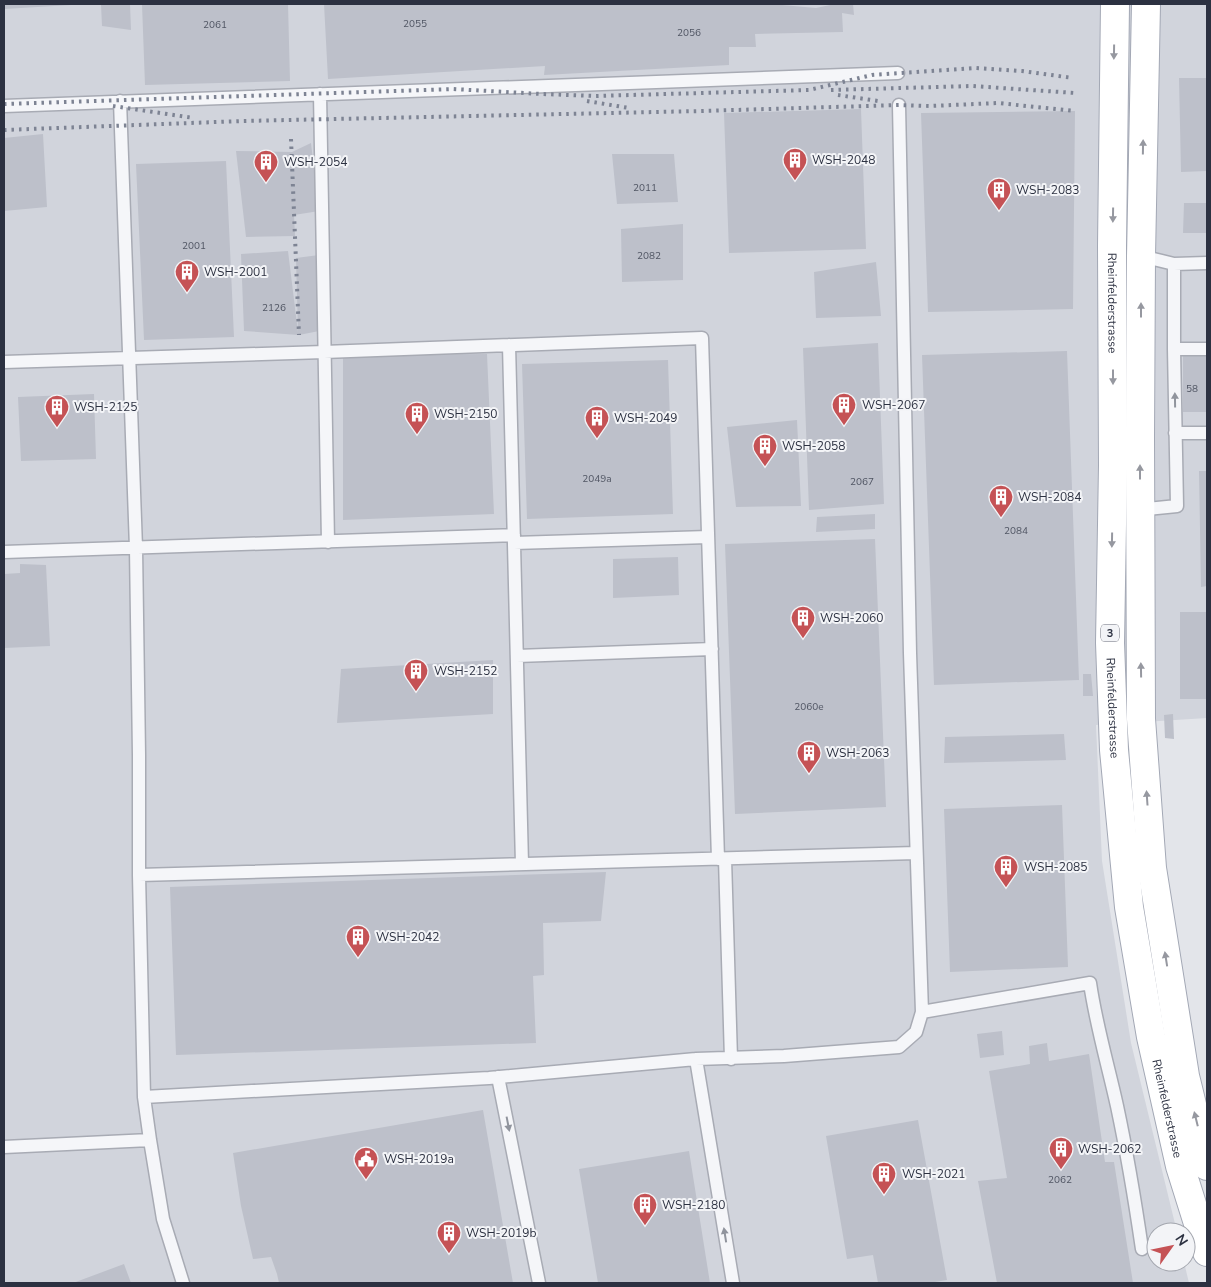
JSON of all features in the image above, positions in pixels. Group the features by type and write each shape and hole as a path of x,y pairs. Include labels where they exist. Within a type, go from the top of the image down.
{"main road":[{"name":"Rheinfelderstrasse","path":"1115,4 1112,236 1113,465 1110,642 1114,750 1129,907 1151,1037 1180,1166 1207,1252"},
{"name":"Rheinfelderstrasse","path":"1146,4 1141,256 1140,510 1142,719 1152,868 1185,1076 1207,1166"}],"lane":[{"path":"4,106 898,73"},
{"path":"320,94 328,542"},
{"path":"120,101 136,548 139,875 144,1097 163,1219 183,1283"},
{"path":"144,1097 498,1077 696,1059 784,1056 899,1047 916,1032 922,1012 910,653 899,105"},
{"path":"1141,256 1174,264 1207,263"},
{"path":"1112,512 1177,506 1174,264"},
{"path":"4,362 702,338 712,649 731,1059"},
{"path":"509,345 522,864"},
{"path":"1174,349 1207,349"},
{"path":"1175,433 1207,433"},
{"path":"4,552 328,542 708,537"},
{"path":"517,656 712,649"},
{"path":"139,875 916,853"},
{"path":"922,1012 1090,984 1093,1007 1117,1106 1134,1193 1142,1249"},
{"path":"696,1059 733,1283"},
{"path":"498,1077 539,1283"},
{"path":"4,1147 150,1140"}],"shaded area":[{"path":"4,4 1207,4 1207,718 1096,725 1102,861 1131,1043 1175,1222 1146,1222 1146,1272 1186,1272 1189,1283 4,1283"}],"building":[{"path":"4,4 71,4 71,5 4,9"},
{"path":"101,4 130,4 131,30 102,26"},
{"path":"142,4 288,4 290,81 145,85"},
{"path":"324,4 771,4 816,8 835,4 853,4 854,15 842,13 843,32 755,34 756,47 729,47 729,65 544,75 545,66 328,79"},
{"path":"1179,78 1207,78 1207,171 1181,172"},
{"name":"WSH-2048","path":"861,109 866,249 729,253 724,113"},
{"name":"WSH-2083","path":"1075,111 1073,309 928,312 921,113"},
{"path":"43,134 47,207 4,211 4,138"},
{"name":"WSH-2054","path":"311,143 319,211 294,215 295,236 246,237 236,151 292,152"},
{"path":"612,154 674,154 678,202 617,204"},
{"name":"WSH-2001","path":"226,161 234,337 144,340 136,164"},
{"path":"1184,203 1207,203 1207,233 1183,233"},
{"path":"683,224 683,280 622,282 621,229"},
{"path":"288,251 298,332 296,258 319,255 319,331 299,335 244,331 241,254"},
{"path":"876,262 881,316 816,318 814,272"},
{"name":"WSH-2067","path":"878,343 884,504 809,510 803,348"},
{"name":"WSH-2084","path":"1067,351 1079,680 934,685 922,355"},
{"name":"WSH-2150","path":"487,354 494,514 343,520 343,355"},
{"path":"1183,356 1207,356 1207,412 1183,412"},
{"name":"WSH-2049","path":"668,360 673,514 527,519 522,364"},
{"name":"WSH-2125","path":"94,394 96,459 21,461 18,397"},
{"name":"WSH-2058","path":"797,420 801,506 736,507 727,427"},
{"path":"1199,471 1207,471 1207,586 1201,587"},
{"path":"875,514 875,529 816,532 817,517"},
{"name":"WSH-2060","path":"875,539 886,807 735,814 725,544"},
{"path":"678,557 679,595 613,598 613,559"},
{"path":"20,564 46,565 50,646 4,648 4,574 20,573"},
{"path":"1180,612 1207,612 1207,699 1180,699"},
{"name":"WSH-2152","path":"493,660 493,714 337,723 341,669"},
{"path":"1083,674 1091,674 1093,696 1083,696"},
{"path":"1173,714 1174,739 1165,738 1164,715"},
{"path":"1064,734 1066,760 944,763 945,737"},
{"name":"WSH-2085","path":"1062,805 1068,967 950,972 944,809"},
{"name":"WSH-2042","path":"606,872 601,921 543,923 544,975 533,976 536,1043 176,1055 170,887"},
{"path":"1002,1031 1004,1055 980,1058 977,1034"},
{"name":"WSH-2062","path":"1047,1043 1049,1061 1089,1054 1105,1162 1114,1162 1133,1283 997,1283 978,1181 1007,1178 989,1071 1030,1064 1029,1046"},
{"name":"WSH-2019a","path":"483,1110 513,1283 279,1283 271,1257 253,1259 241,1206 233,1153"},
{"name":"WSH-2021","path":"918,1120 947,1280 929,1283 878,1283 873,1255 847,1259 826,1136"},
{"name":"WSH-2180","path":"689,1151 710,1283 598,1283 579,1169"},
{"path":"124,1264 131,1283 73,1283"}],"railway":[{"path":"4,104 453,89 595,96 809,90 872,75 975,68 1022,71 1073,78"},
{"path":"831,90 972,86 1075,93"},
{"path":"838,95 878,101"},
{"path":"587,101 629,108"},
{"path":"4,130 243,121 998,103 1075,111"},
{"path":"113,106 194,118"},
{"path":"291,139 299,335"}],"place":[{"name":"WSH-2048","path":"795,181"},
{"name":"WSH-2054","path":"266,183"},
{"name":"WSH-2083","path":"999,211"},
{"name":"WSH-2001","path":"187,293"},
{"name":"WSH-2067","path":"844,426"},
{"name":"WSH-2125","path":"57,428"},
{"name":"WSH-2150","path":"417,435"},
{"name":"WSH-2049","path":"597,439"},
{"name":"WSH-2058","path":"765,467"},
{"name":"WSH-2084","path":"1001,518"},
{"name":"WSH-2060","path":"803,639"},
{"name":"WSH-2152","path":"416,692"},
{"name":"WSH-2063","path":"809,774"},
{"name":"WSH-2085","path":"1006,888"},
{"name":"WSH-2042","path":"358,958"},
{"name":"WSH-2062","path":"1061,1170"},
{"name":"WSH-2019a","path":"366,1180"},
{"name":"WSH-2021","path":"884,1195"},
{"name":"WSH-2180","path":"645,1226"},
{"name":"WSH-2019b","path":"449,1254"}]}
